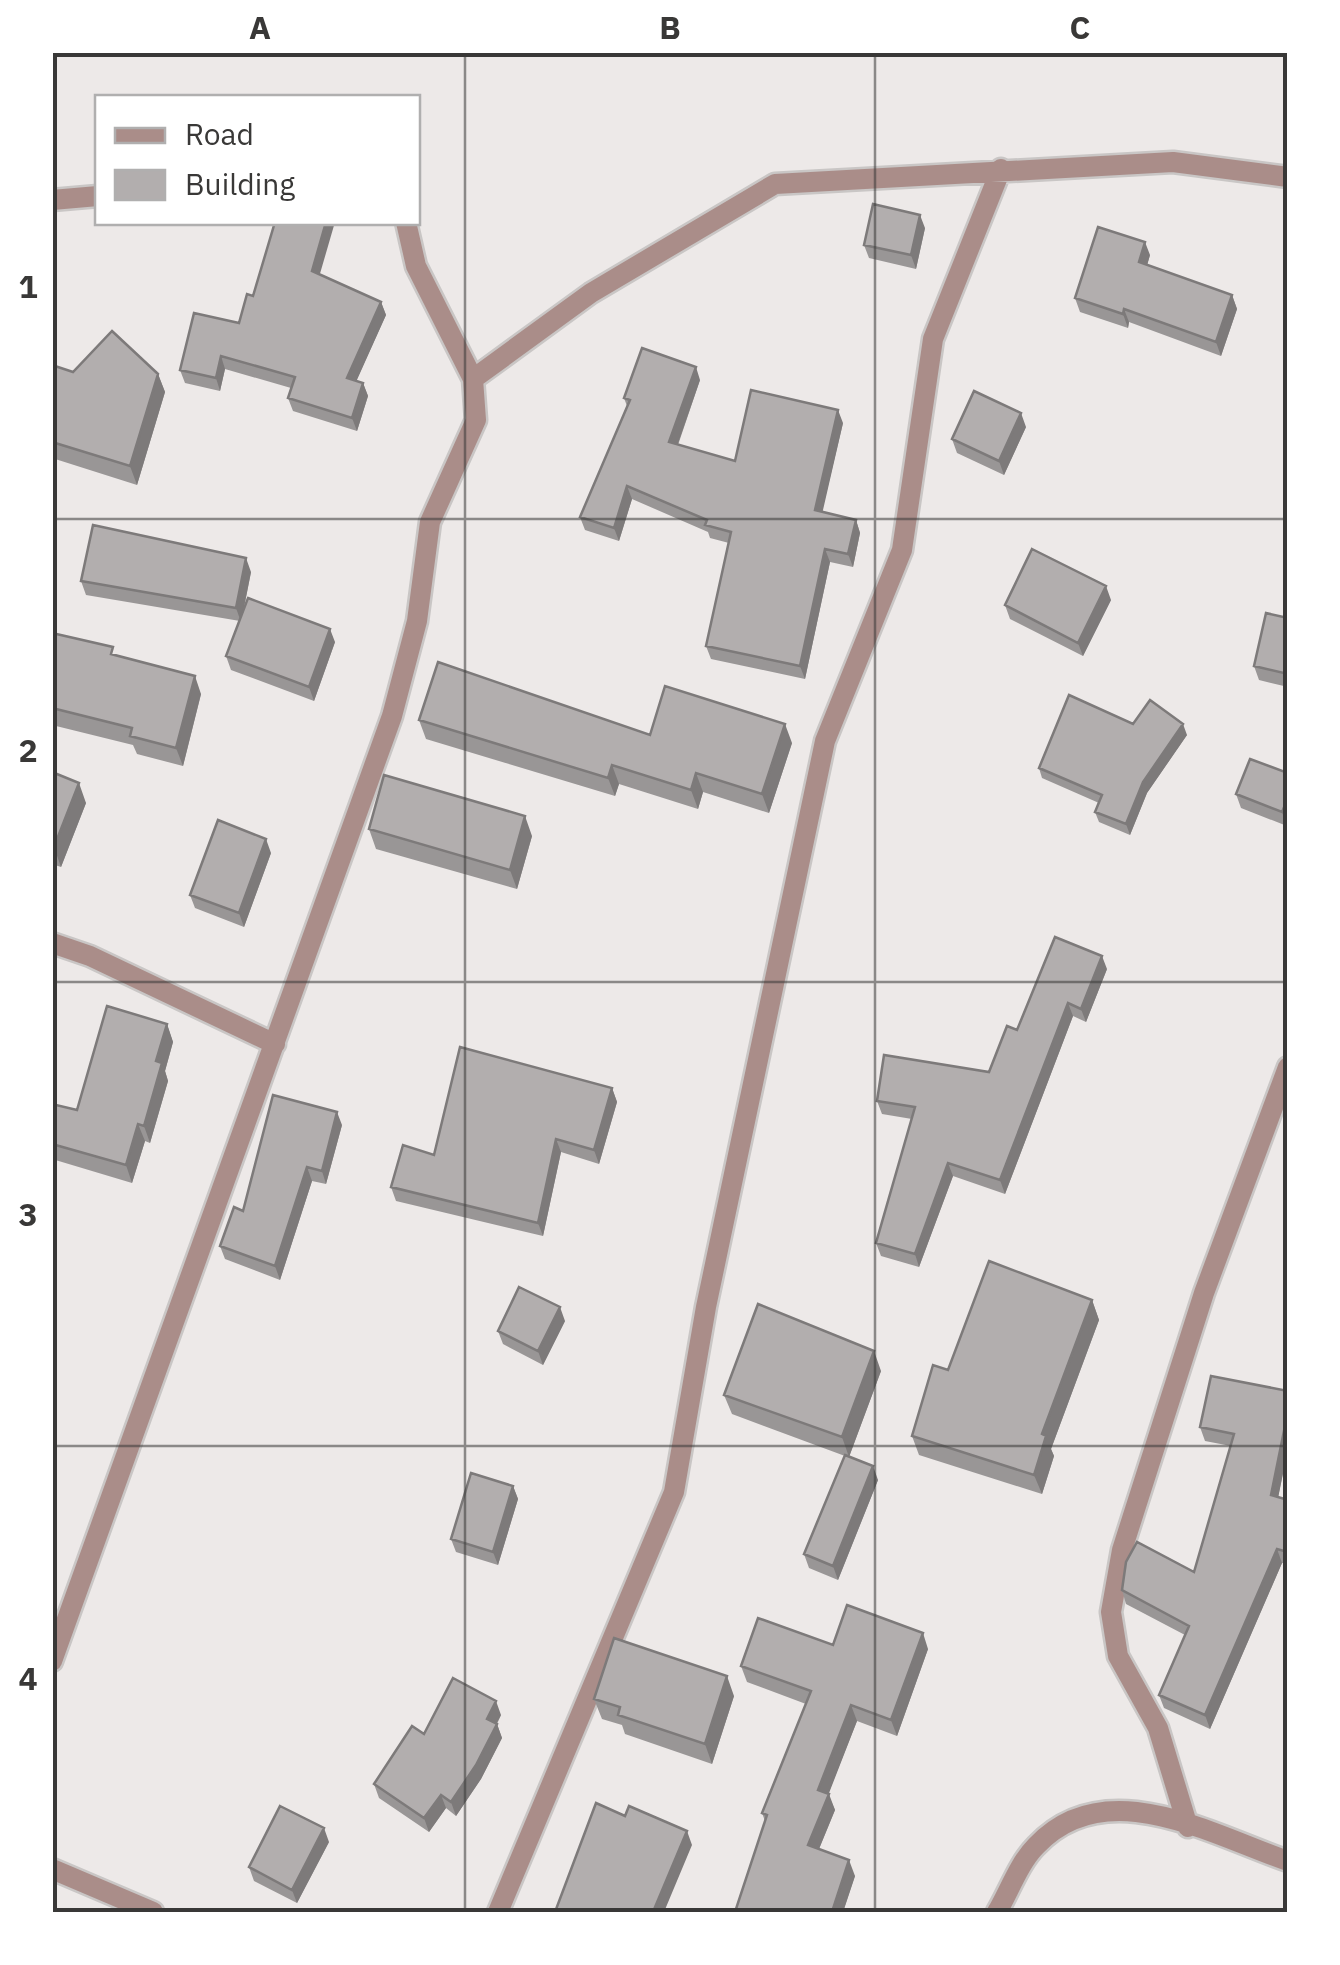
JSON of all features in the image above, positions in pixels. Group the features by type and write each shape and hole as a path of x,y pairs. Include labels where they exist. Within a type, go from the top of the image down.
{"street":[{"path":"473,379 591,293 774,184 1173,162 1288,177"},
{"path":"498,1912 674,1492 706,1307 825,741 902,550 933,339 1000,169"},
{"path":"52,200 95,196"},
{"path":"52,1662 123,1455 392,716 417,621 430,522 476,420 473,379 416,266 407,225"},
{"path":"52,943 90,956 275,1044"},
{"path":"1188,1827 1158,1728 1118,1656 1111,1612 1122,1550 1204,1292 1288,1067"},
{"path":"997,1912 1034,1847 1066,1821 1094,1810 1141,1810 1288,1861"},
{"path":"52,1869 153,1912"}],"building":[{"path":"873,204 920,215 911,255 864,245"},
{"path":"274,225 325,225 312,271 381,302 347,378 363,383 352,418 288,398 295,377 221,356 216,378 180,370 194,313 239,323 247,294 253,296"},
{"path":"1098,227 1145,242 1139,262 1232,295 1216,342 1124,309 1123,314 1075,298"},
{"path":"112,331 158,374 130,466 52,442 52,365 73,372"},
{"path":"642,348 696,367 669,442 735,461 751,390 838,410 815,510 856,520 848,554 825,549 800,666 706,646 731,532 705,525 707,520 627,486 614,528 580,517 630,400 624,398"},
{"path":"974,391 1021,413 999,461 952,439"},
{"path":"93,525 246,558 236,608 81,581"},
{"path":"1032,549 1106,586 1078,643 1005,605"},
{"path":"248,598 330,629 309,687 226,656"},
{"path":"1266,613 1288,618 1288,674 1254,666"},
{"path":"52,633 113,647 111,654 195,676 176,748 130,736 132,728 52,708"},
{"path":"438,662 650,735 665,686 785,724 762,794 696,773 691,790 612,765 608,778 419,720"},
{"path":"1069,695 1133,724 1150,700 1183,724 1143,782 1126,824 1095,812 1102,795 1039,768"},
{"path":"1250,759 1288,773 1288,798 1282,812 1236,794"},
{"path":"52,772 79,783 54,847 52,847"},
{"path":"384,775 525,816 510,870 369,829"},
{"path":"218,820 266,839 239,913 190,895"},
{"path":"1055,937 1102,956 1081,1009 1068,1003 1000,1180 948,1163 915,1254 876,1243 915,1107 877,1101 884,1055 989,1072 1007,1026 1017,1030"},
{"path":"107,1006 167,1024 156,1061 162,1063 144,1126 138,1124 126,1165 52,1144 52,1104 77,1110"},
{"path":"460,1047 612,1088 594,1150 556,1139 538,1223 391,1187 403,1145 434,1155"},
{"path":"273,1095 337,1112 322,1171 307,1167 275,1266 220,1246 234,1207 243,1211"},
{"path":"989,1261 1092,1300 1042,1434 1046,1436 1034,1475 912,1436 933,1365 948,1370"},
{"path":"519,1287 560,1307 538,1351 498,1331"},
{"path":"758,1304 874,1351 842,1437 724,1395"},
{"path":"1211,1376 1288,1391 1288,1411 1271,1495 1288,1500 1288,1538 1284,1551 1277,1549 1205,1715 1159,1695 1189,1626 1122,1590 1126,1562 1137,1542 1194,1572 1234,1434 1200,1427"},
{"path":"845,1455 873,1466 833,1566 804,1554"},
{"path":"471,1473 513,1486 493,1552 451,1539"},
{"path":"847,1605 923,1633 891,1720 851,1705 818,1790 829,1794 808,1845 849,1860 832,1912 735,1912 767,1815 762,1813 811,1691 741,1666 758,1618 833,1645"},
{"path":"614,1638 727,1676 705,1744 618,1715 620,1707 594,1699"},
{"path":"453,1678 496,1701 487,1719 497,1724 451,1802 441,1795 424,1818 374,1784 412,1726 424,1734"},
{"path":"596,1803 625,1816 629,1806 687,1831 653,1912 555,1912"},
{"path":"280,1806 324,1828 292,1890 249,1867"}]}
